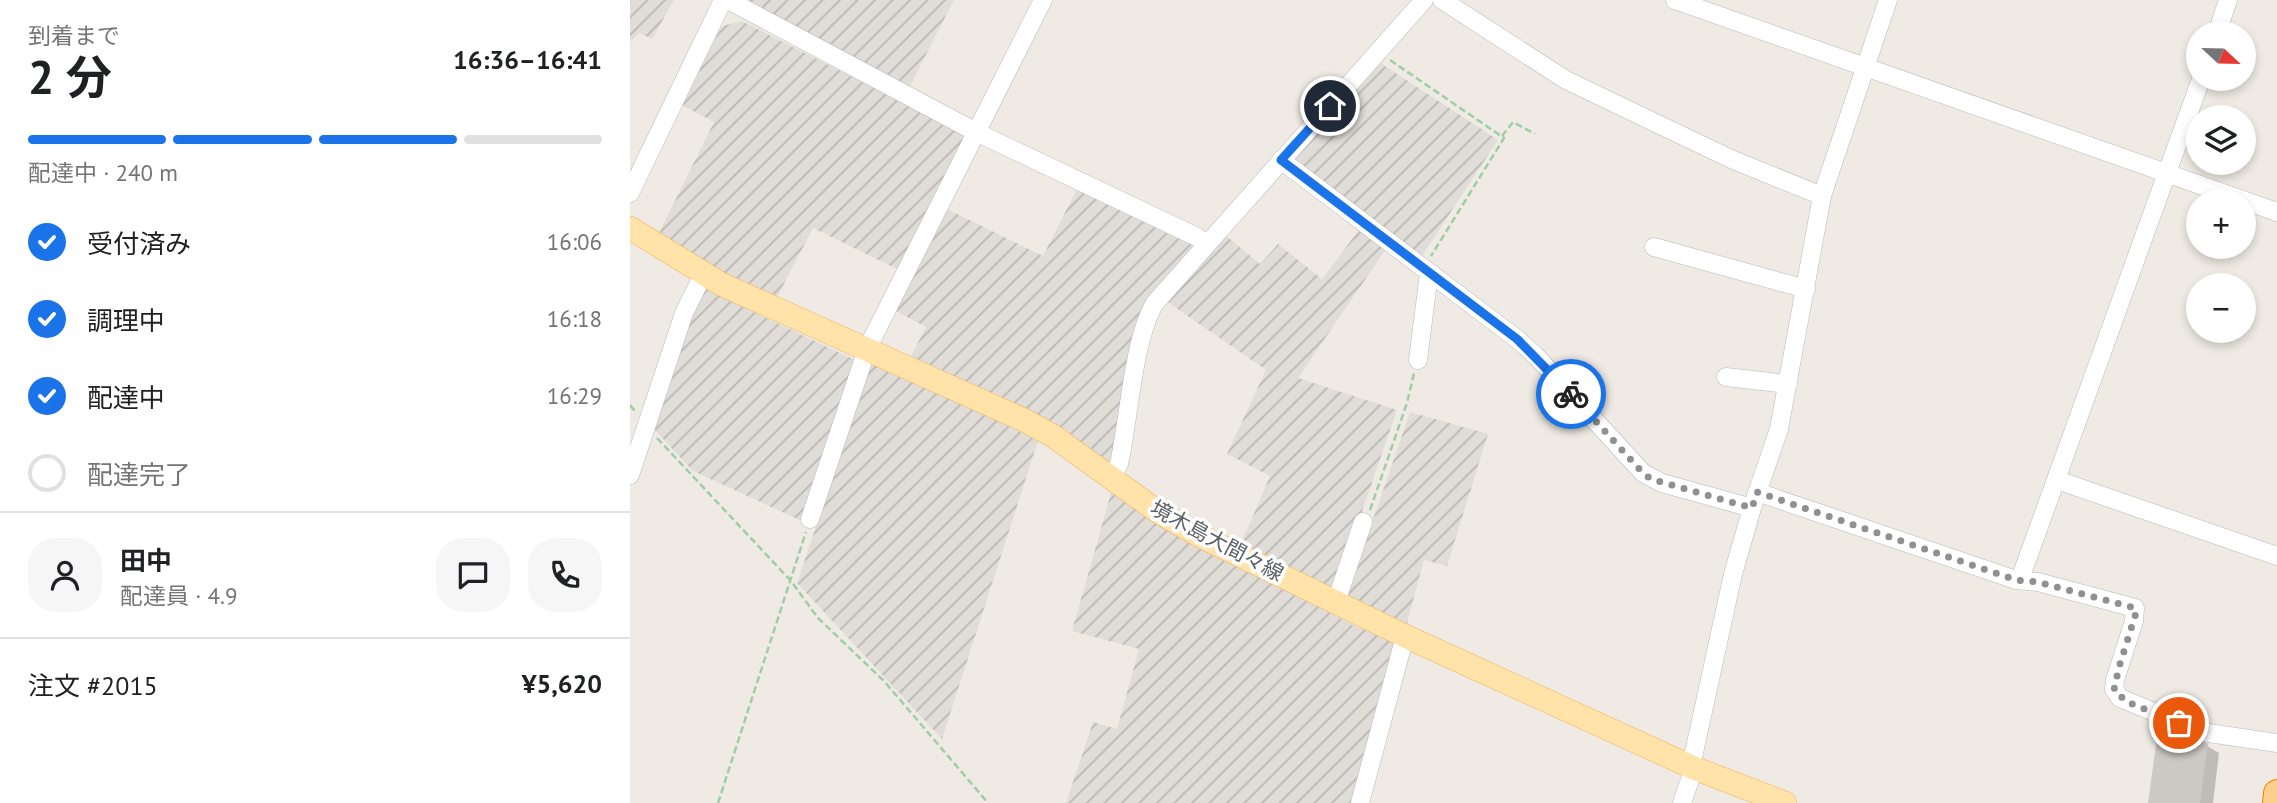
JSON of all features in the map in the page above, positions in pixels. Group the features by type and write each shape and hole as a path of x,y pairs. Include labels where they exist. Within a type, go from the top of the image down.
{"highway":[{"path":"2276,803 2277,793"}],"main road":[{"name":"境木島大間々線","path":"630,228 703,275 1026,421 1052,436 1178,524 1336,603 1694,768 1785,803"}],"street":[{"path":"630,193 725,0 976,132 1197,237 1206,244"},
{"path":"810,519 867,349 1043,0"},
{"path":"1442,0 1566,80 1731,159 1822,196"},
{"path":"1675,0 2277,212"},
{"path":"1682,803 1694,768 1693,757 1733,574 1754,500 1775,444 1822,196 1888,0"},
{"path":"2221,21 2228,0"},
{"path":"1111,478 1119,464 1139,350 1149,313 1163,292 1378,52 1416,2"},
{"path":"2020,579 2197,91"},
{"path":"1281,160 1535,355 1643,473 1662,483 1754,500 2016,580 2135,608 2134,621 2115,680 2114,690 2120,698 2202,732 2277,743"},
{"path":"1654,247 1806,289"},
{"path":"1418,360 1428,271"},
{"path":"630,475 684,313 703,275"},
{"path":"1726,377 1788,384"},
{"path":"2057,480 2277,556"},
{"path":"1336,603 1363,522"},
{"path":"1360,803 1405,636"}],"path":[{"path":"1378,52 1502,136"},
{"path":"1428,271 1504,138 1502,136 1513,122 1535,134"},
{"path":"1363,522 1368,516 1407,403 1418,360"},
{"path":"647,427 791,581 818,618 884,681 988,803"},
{"path":"718,803 810,519"}],"shaded area":[{"path":"630,0 674,0 652,39 639,33 630,42"},
{"path":"737,0 954,0 908,90"},
{"path":"742,21 966,135 899,270 813,228 775,301 657,237 714,122 680,104 722,26"},
{"path":"1379,62 1498,140 1420,259 1289,159"},
{"path":"1078,187 1194,246 1146,303 1113,462 1107,464 1066,430 1000,397 909,360 926,327 892,309 945,208 1043,256"},
{"path":"1362,226 1388,246 1298,378 1397,410 1334,593 1240,546 1270,476 1227,454 1266,370 1166,301 1224,234 1260,264 1278,244 1322,279"},
{"path":"701,287 857,361 804,522 693,471 652,427"},
{"path":"871,363 1038,441 942,739 797,583"},
{"path":"1410,412 1488,434 1447,566 1424,560 1406,627 1346,598"},
{"path":"1111,493 1209,550 1353,625 1395,643 1353,803 1066,803 1093,722 1117,729 1139,649 1072,631"}],"building":[{"path":"2158,730 2173,732 2208,744 2200,803 2148,803"}],"way so far":[{"path":"1571,394 1651,479 1752,508 1757,492 2016,580 2038,582 2135,608 2136,613 2114,690 2127,702 2179,723"}],"route":[{"path":"1330,106 1281,160 1517,339 1571,394"}]}
